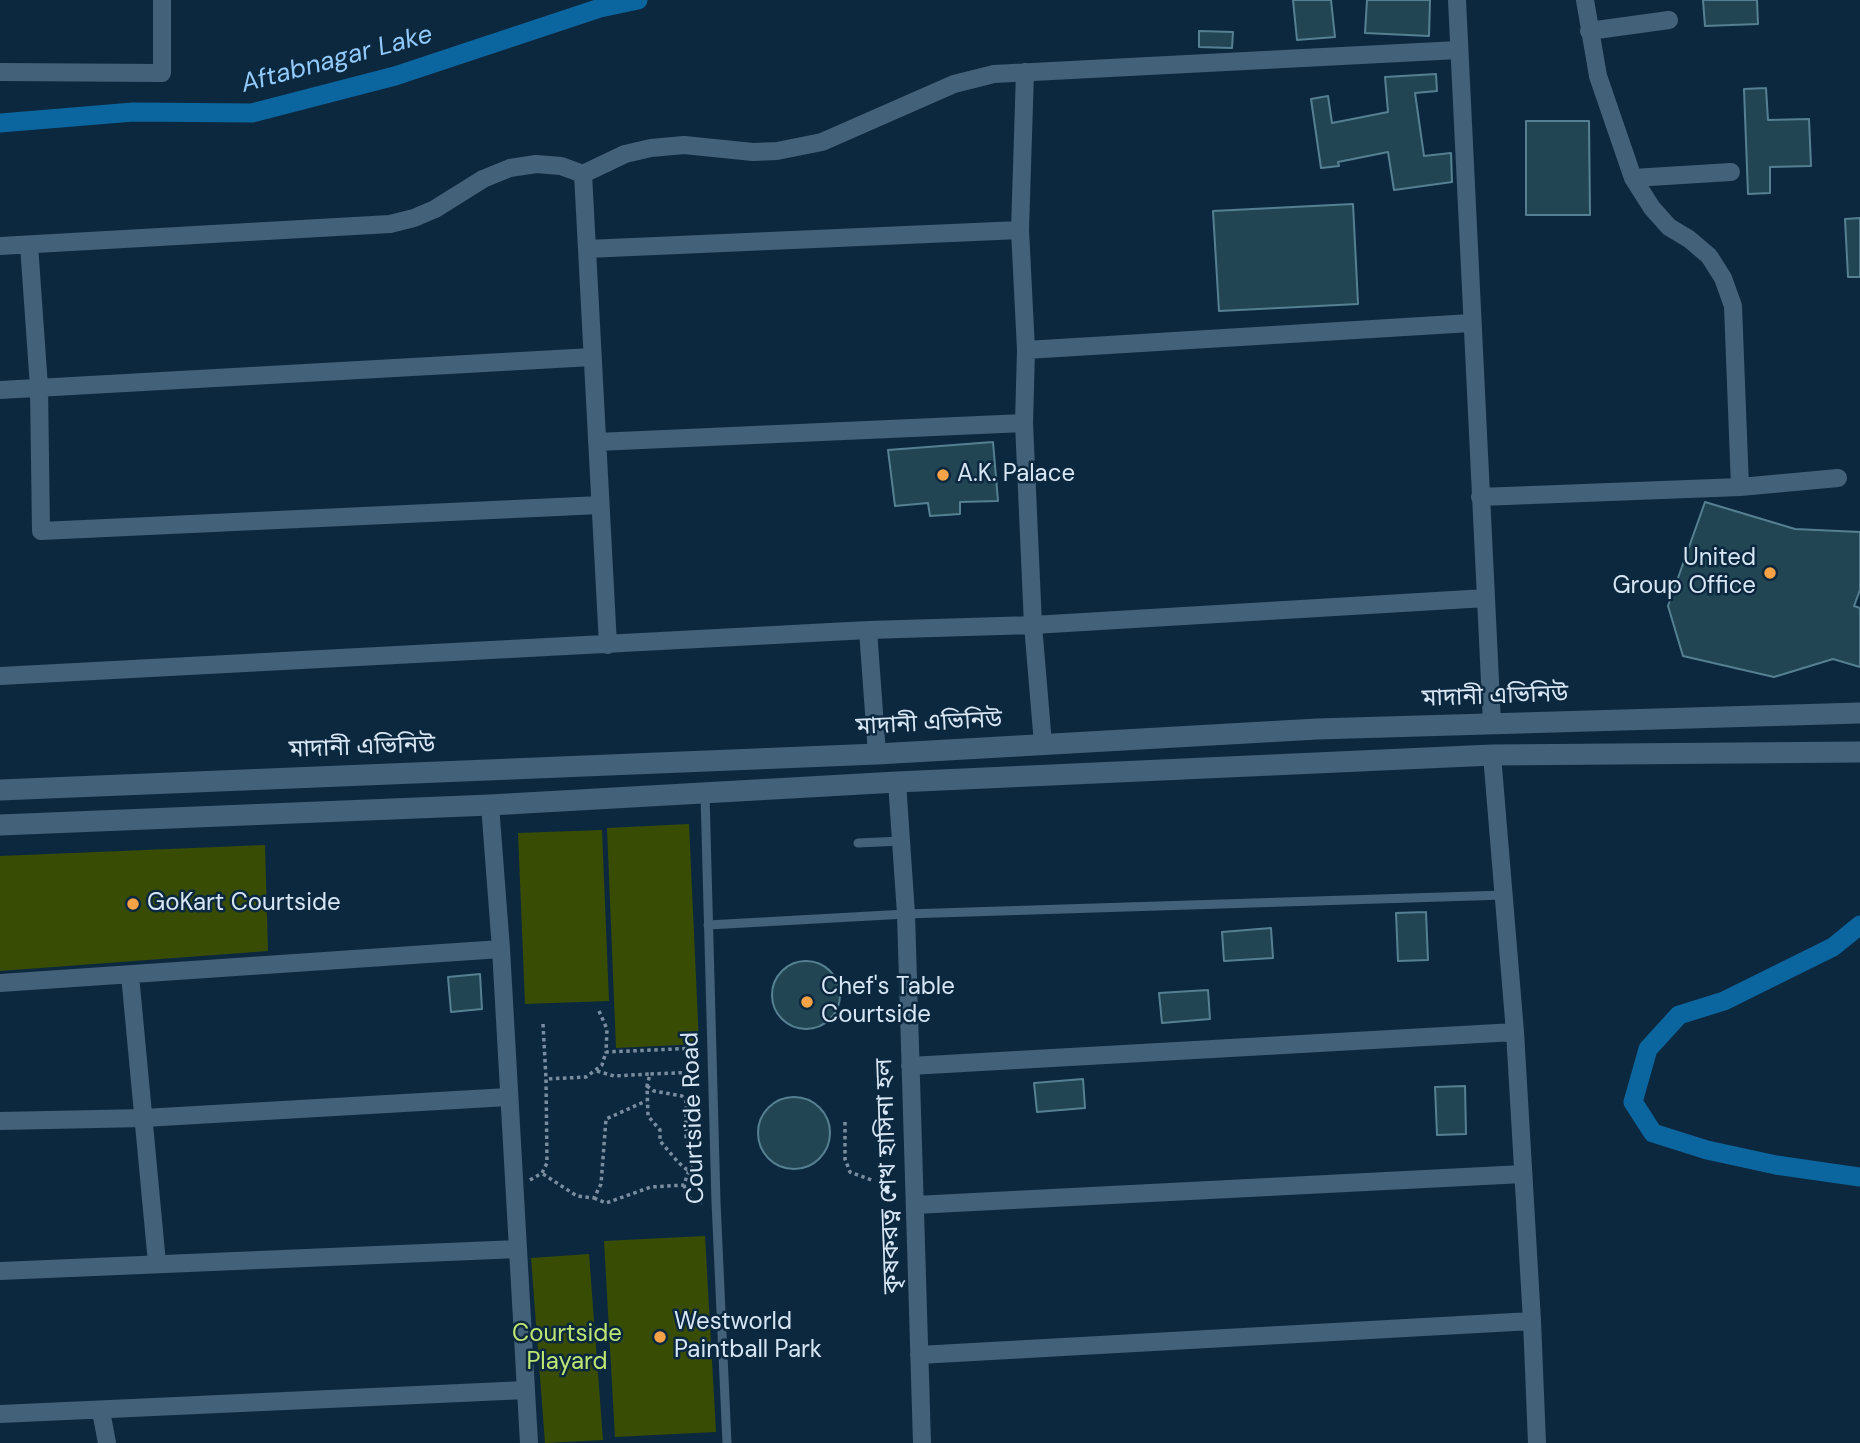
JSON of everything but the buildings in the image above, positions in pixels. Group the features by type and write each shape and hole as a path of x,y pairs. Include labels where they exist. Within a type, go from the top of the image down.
{"main road":[{"name":"মাদানী এভিনিউ","path":"0,790 877,754 1317,729 1860,713"},
{"path":"0,825 490,805 897,782 1492,755 1860,752"},
{"path":"701,761 705,792"},
{"path":"484,769 490,805"}],"street":[{"path":"0,72 162,73 162,0"},
{"path":"1457,0 1492,723"},
{"path":"1585,0 1598,76 1633,178 1652,208 1669,227 1709,256 1723,278 1733,306 1740,487"},
{"path":"1589,31 1669,20"},
{"path":"0,246 390,224 435,209 483,179 510,168 537,164 561,166 583,174 625,154 684,145 753,152 777,151 822,142 954,84 994,74 1458,50"},
{"path":"1025,72 1020,230 1026,350 1024,423 1033,625 1043,744"},
{"path":"1633,178 1731,172"},
{"path":"583,174 608,645"},
{"path":"587,249 1020,230"},
{"path":"29,245 39,387 41,530 600,505"},
{"path":"1026,350 1471,323"},
{"path":"0,390 593,357"},
{"path":"597,442 1024,423"},
{"path":"1480,497 1740,487 1838,478"},
{"path":"0,676 868,630 1033,625 1486,598"},
{"path":"868,630 877,754"},
{"path":"1492,755 1515,1032 1537,1443"},
{"name":"কৃষকরত্ন শেখ হাসিনা হল","path":"897,782 906,914 922,1443"},
{"path":"490,805 501,949 529,1443"},
{"path":"0,983 501,949"},
{"path":"130,975 157,1263"},
{"path":"911,1066 1515,1032"},
{"path":"0,1121 144,1118 508,1097"},
{"path":"915,1205 1523,1174"},
{"path":"0,1271 518,1249"},
{"path":"919,1355 1532,1321"},
{"path":"0,1414 526,1390"},
{"path":"101,1410 107,1443"}],"lane":[{"name":"Courtside Road","path":"705,792 716,1202 727,1443"},
{"path":"858,844 902,841"},
{"path":"708,925 906,914 1504,895"}],"path":[{"path":"546,1079 586,1077 602,1065 606,1052 607,1029 599,1011"},
{"path":"514,1182 534,1179 542,1173 547,1163 543,1024"},
{"path":"606,1052 712,1048"},
{"path":"596,1071 614,1076 712,1071"},
{"path":"650,1074 646,1101 648,1116 660,1130 660,1141 664,1148 689,1170"},
{"path":"647,1086 654,1091 682,1096 687,1101 685,1137 696,1157 695,1165 689,1170 684,1185 687,1196 693,1201 716,1202"},
{"path":"594,1198 601,1184 606,1119 646,1101"},
{"path":"845,1122 845,1159 850,1172 874,1181"},
{"path":"542,1173 582,1198 594,1198 606,1203 651,1187 684,1185"}],"green space":[{"path":"689,824 699,1044 616,1048 607,828"},
{"path":"602,830 609,1001 525,1004 518,833"},
{"name":"GoKart Courtside","path":"265,845 268,951 0,971 0,856"},
{"name":"Westworld Paintball Park","path":"705,1236 716,1432 615,1437 604,1241"},
{"name":"Courtside Playard","path":"589,1254 603,1440 545,1443 531,1258"}],"waterway":[{"name":"Aftabnagar Lake","path":"0,123 133,112 252,113 395,76 600,8 638,0"},
{"path":"1860,925 1833,947 1724,1001 1679,1015 1648,1049 1633,1102 1653,1133 1707,1150 1776,1165 1860,1177"}],"place":[{"name":"A.K. Palace","path":"943,475"},
{"name":"United Group Office","path":"1770,573"},
{"name":"GoKart Courtside","path":"133,904"},
{"name":"Chef's Table Courtside","path":"807,1002"},
{"name":"Westworld Paintball Park","path":"660,1337"}]}
